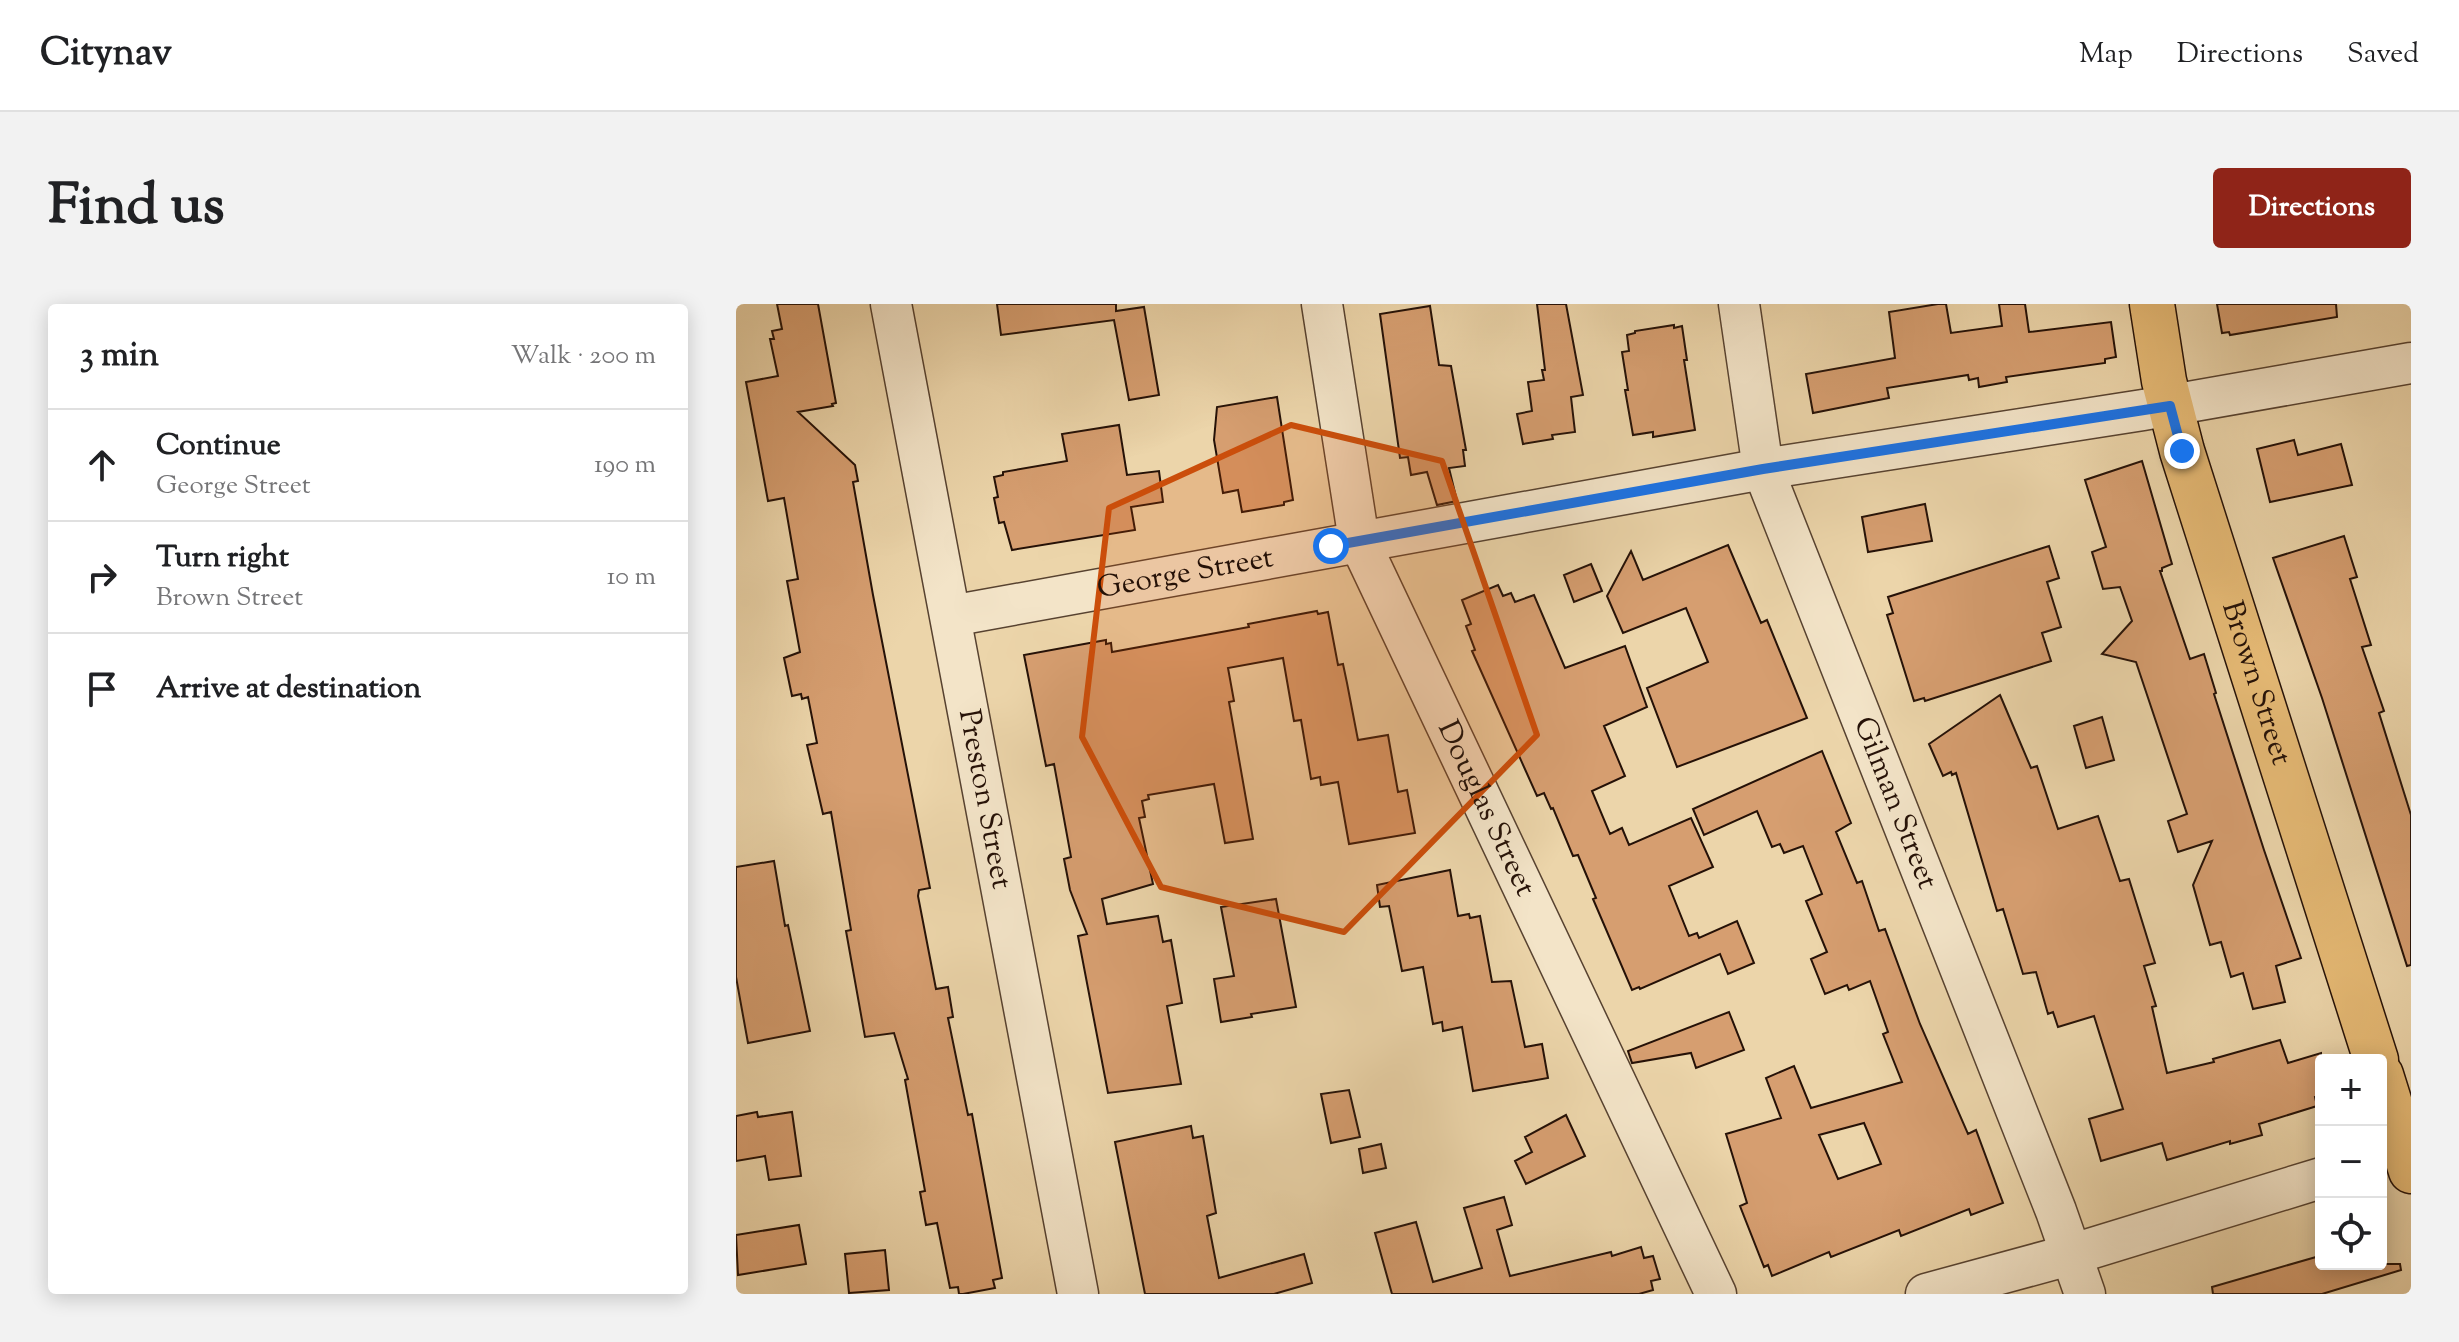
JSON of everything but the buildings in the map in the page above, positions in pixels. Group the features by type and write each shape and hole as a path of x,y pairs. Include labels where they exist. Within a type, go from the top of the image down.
{"main road":[{"name":"Brown Street","path":"2152,304 2170,406 2374,1054"},
{"path":"2387,1099 2402,1158"}],"street":[{"name":"Preston Street","path":"891,304 1078,1294"},
{"name":"Douglas Street","path":"1322,304 1359,541 1716,1294"},
{"name":"Gilman Street","path":"1739,304 1763,469 2073,1254 2085,1294"},
{"name":"George Street","path":"951,616 1763,469 2170,406 2411,363"},
{"path":"1926,1294 2073,1254 2315,1180"}],"highlighted area":[{"path":"1291,425 1442,461 1537,735 1344,932 1161,887 1082,737 1109,508"}],"route":[{"path":"1331,546 1763,469 2170,406 2182,451"}]}
